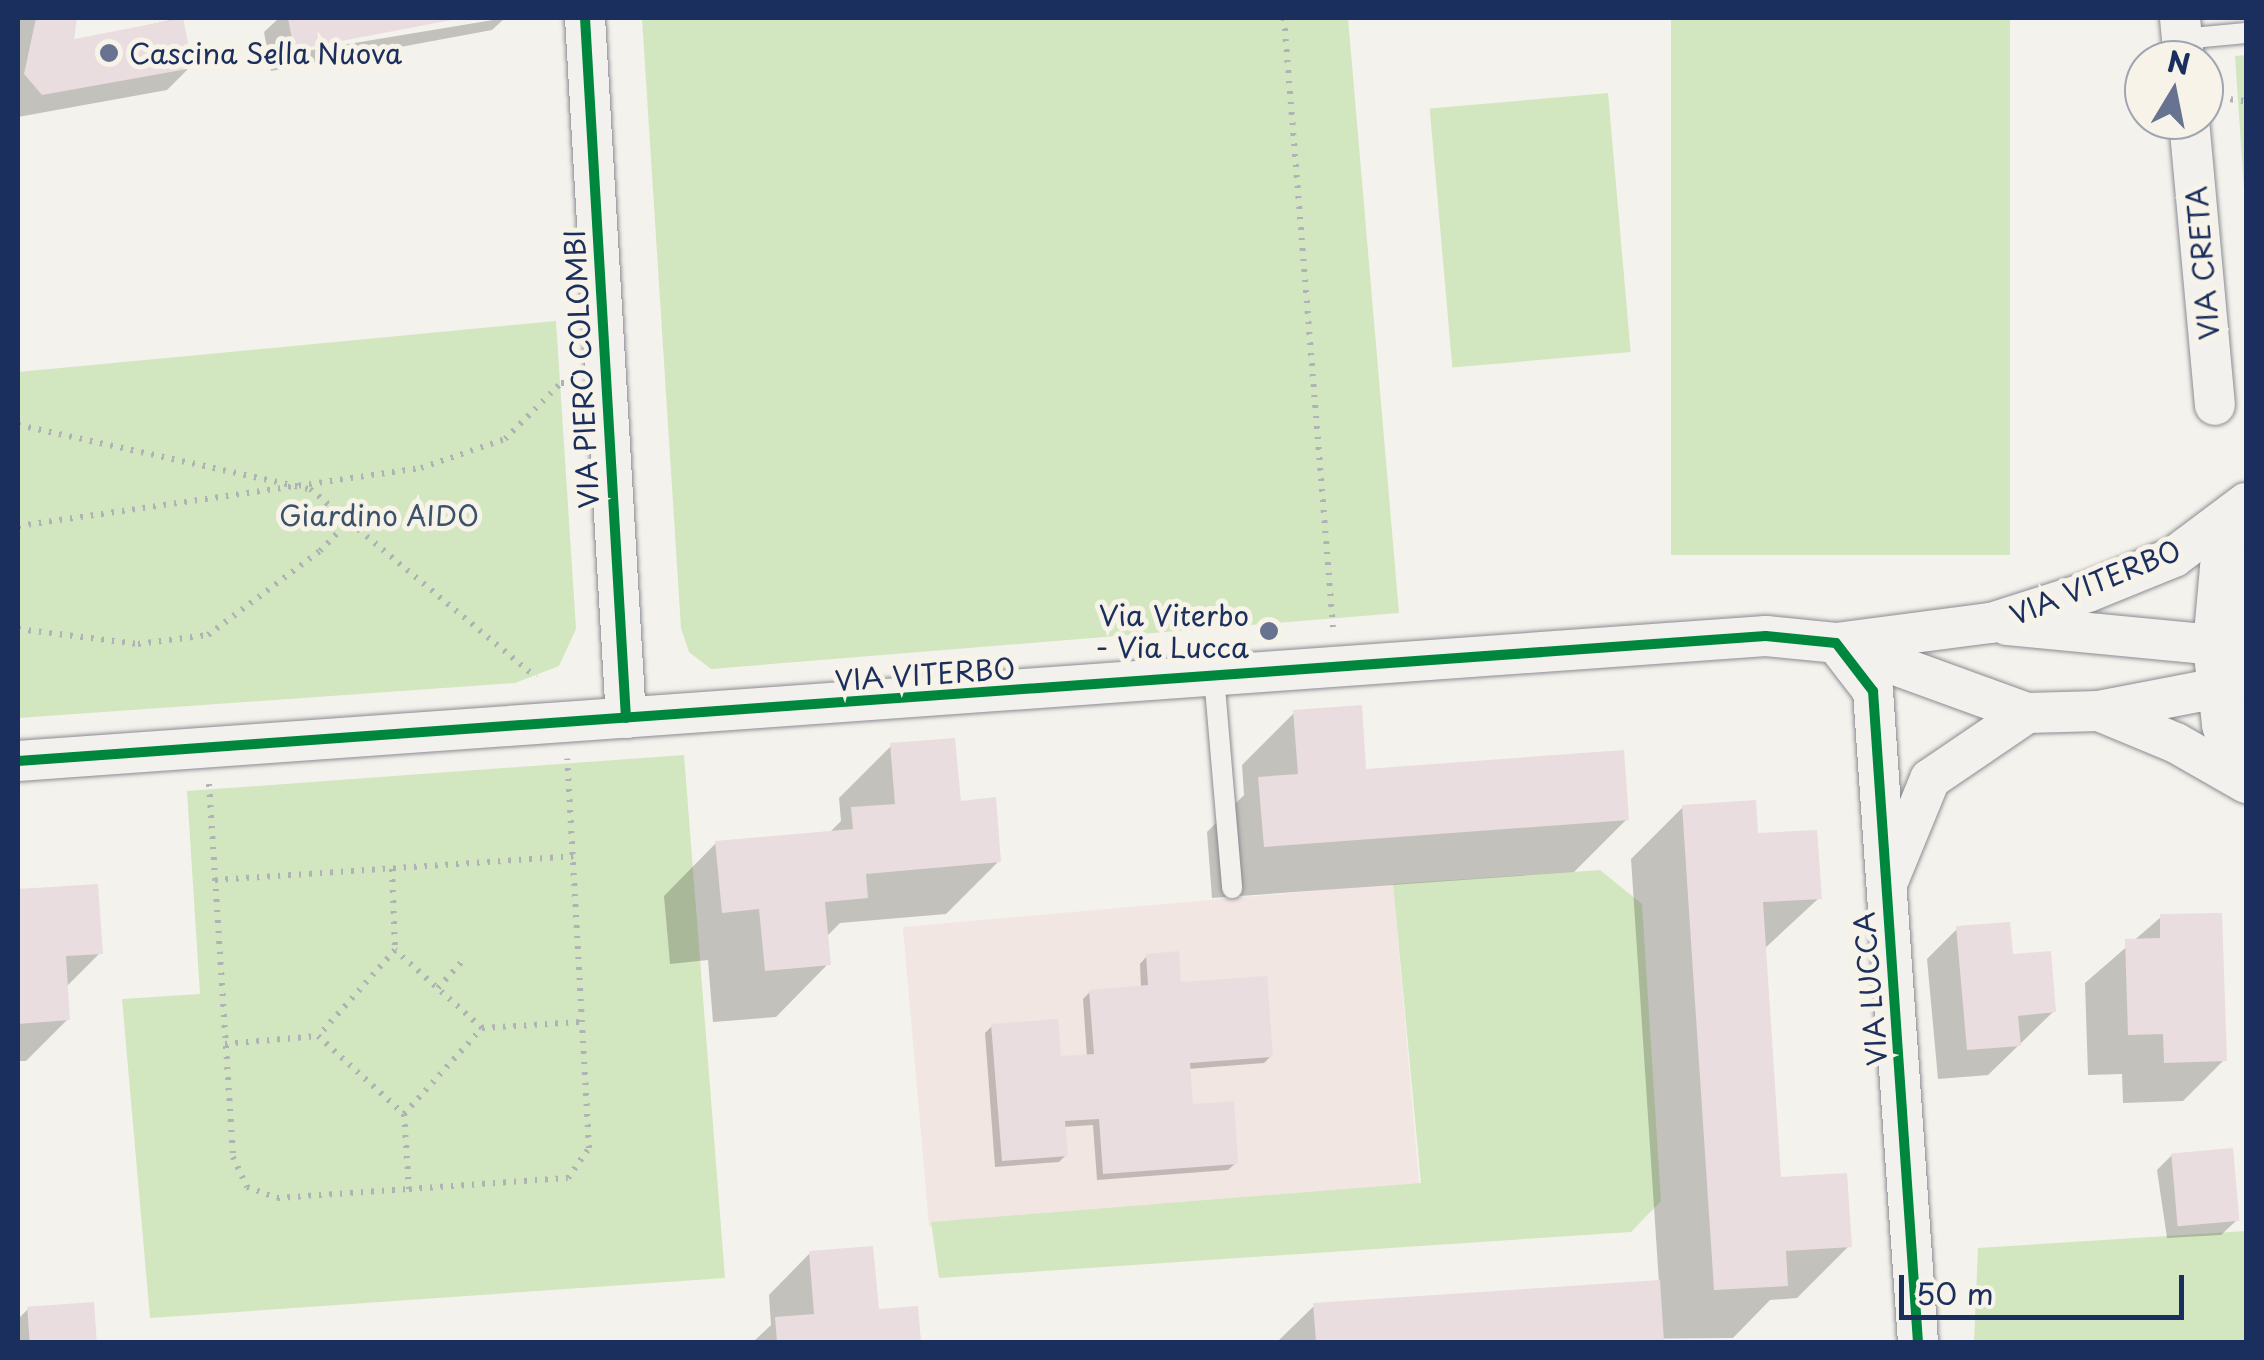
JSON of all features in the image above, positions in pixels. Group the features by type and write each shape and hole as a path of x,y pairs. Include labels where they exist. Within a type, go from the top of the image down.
{"main road":[{"path":"2246,519 2228,568 2234,664 2228,723 2246,768"}],"street":[{"name":"VIA PIERO COLOMBI","path":"585,18 603,381 626,718"},
{"name":"VIA CRETA","path":"2191,140 2215,405"},
{"name":"VIA VITERBO","path":"18,761 1766,636 1836,643 1991,623 2174,557 2246,504"},
{"name":"VIA VITERBO","path":"1991,623 2234,664"},
{"name":"VIA VITERBO","path":"1836,643 2028,713 2100,711 2234,664"},
{"name":"VIA LUCCA","path":"1836,643 1873,691 1884,892 1921,1316 1918,1342"},
{"name":"VIA VITERBO","path":"2100,711 2176,743 2246,783"},
{"name":"VIA LUCCA","path":"1884,892 1930,778 2028,713"}],"lane":[{"path":"2182,39 2246,33"},
{"path":"1214,676 1232,888"}],"path":[{"path":"1284,18 1333,627"},
{"path":"18,526 310,488 420,468 504,439 561,383 603,381"},
{"path":"18,425 310,488 352,518 536,677"},
{"path":"18,629 138,644 208,635 306,563 352,518"},
{"path":"209,782 232,1157 247,1187 276,1198 568,1178 589,1148 567,757"},
{"path":"215,880 573,856"},
{"path":"225,1044 318,1036 396,950 392,869"},
{"path":"396,950 482,1028"},
{"path":"438,988 466,957"},
{"path":"404,1114 482,1028 580,1022"},
{"path":"318,1036 404,1114 408,1189"}],"shaded area":[{"path":"1393,884 1419,1184 929,1227 903,927"}],"green space":[{"path":"642,18 1348,18 1399,613 711,669 689,652 681,628"},
{"path":"1671,18 2010,18 2010,555 1671,555"},
{"path":"2246,55 2246,219 2235,56"},
{"path":"1608,93 1631,352 1452,368 1430,109"},
{"name":"Giardino AIDO","path":"556,321 576,629 559,666 515,683 18,718 18,372"},
{"path":"684,755 725,1278 150,1318 122,999 200,994 187,791"},
{"path":"1600,870 1642,904 1661,1201 1631,1232 939,1278 931,1222 1421,1183 1393,884"},
{"path":"2246,1231 2246,1342 1974,1342 1978,1248"}],"building":[{"name":"Cascina Sella Nuova","path":"36,18 77,18 74,39 183,18 193,68 42,95 24,74"},
{"name":"Cascina Sella Nuova","path":"288,18 457,18 457,19 294,50"},
{"path":"1362,705 1366,769 1624,750 1629,820 1264,847 1258,777 1298,774 1293,710"},
{"path":"955,738 961,801 996,797 1001,862 866,874 868,898 825,902 831,965 765,971 759,909 722,913 715,841 853,829 851,807 895,804 890,743"},
{"path":"1756,800 1758,833 1817,830 1822,899 1763,902 1781,1177 1847,1173 1852,1247 1786,1251 1788,1286 1714,1290 1682,805"},
{"path":"98,884 103,954 66,956 70,1020 18,1024 18,889"},
{"path":"2222,913 2227,1061 2164,1063 2163,1034 2128,1035 2125,939 2160,938 2160,914"},
{"path":"2010,922 2013,954 2051,951 2056,1012 2018,1016 2021,1046 1967,1050 1956,926"},
{"path":"1179,951 1181,982 1267,976 1273,1057 1190,1063 1193,1104 1234,1101 1238,1164 1103,1174 1099,1119 1065,1121 1068,1156 1002,1161 991,1024 1058,1019 1061,1056 1094,1054 1089,990 1148,985 1146,954"},
{"path":"2233,1148 2239,1221 2178,1226 2171,1153"},
{"path":"873,1246 879,1309 918,1306 921,1342 777,1342 775,1317 814,1314 809,1251"},
{"path":"1660,1280 1664,1342 1316,1342 1313,1303"},
{"path":"94,1302 97,1342 30,1342 27,1307"}],"cycle path":[{"path":"585,18 626,718"},
{"path":"18,761 1766,636 1836,643 1873,691 1918,1342"}],"place":[{"name":"Cascina Sella Nuova","path":"109,53"},
{"name":"Via Viterbo - Via Lucca","path":"1269,631"}]}
